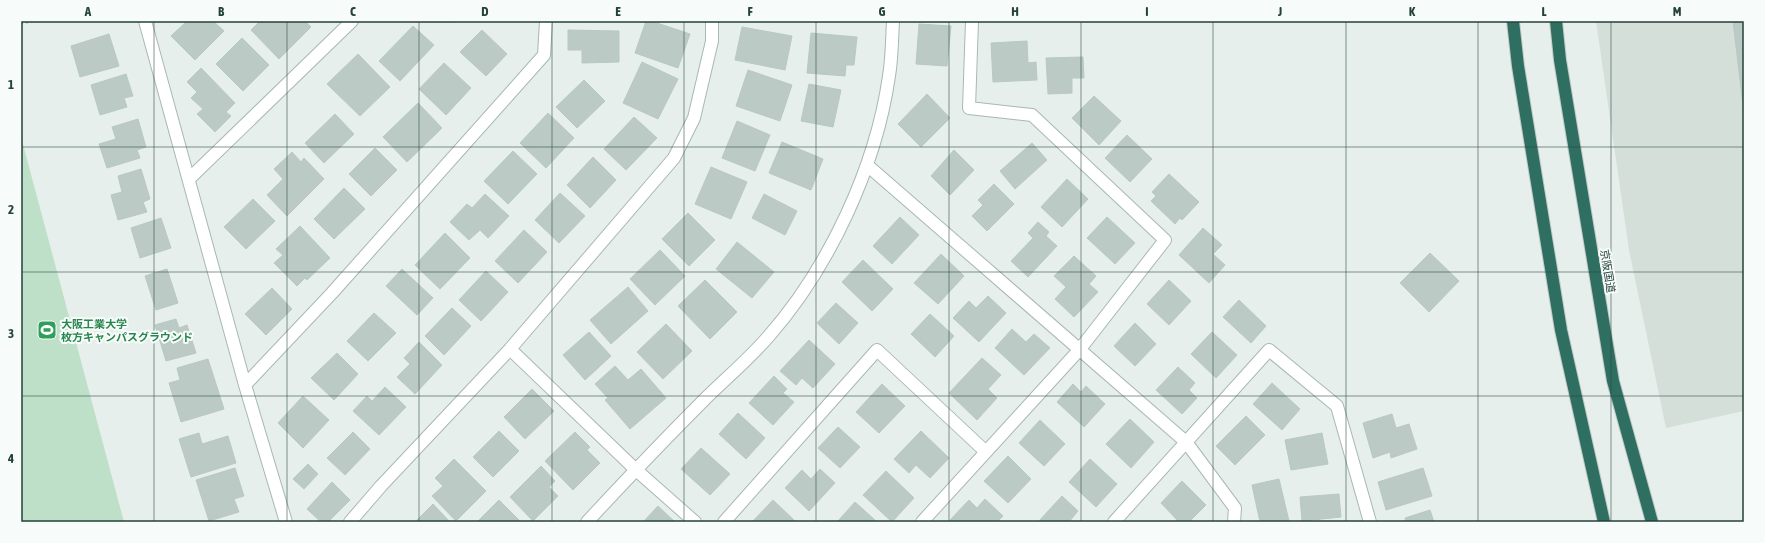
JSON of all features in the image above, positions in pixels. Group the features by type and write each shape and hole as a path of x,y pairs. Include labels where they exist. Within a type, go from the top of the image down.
{"highway":[{"path":"1513,21 1561,330 1604,522"},
{"name":"京阪国道","path":"1556,21 1560,60 1613,381 1652,522"}],"street":[{"path":"145,21 245,385 286,522"},
{"path":"189,179 352,21"},
{"path":"245,385 332,293 544,55 546,21"},
{"path":"350,522 381,486 510,349 674,158 694,118 712,41 712,21"},
{"path":"587,522 635,469 768,337 801,294 830,247 844,219 867,165 880,119 889,75 893,21"},
{"path":"922,522 1080,349 1165,240 1032,115 969,108 972,21"},
{"path":"867,165 1186,442 1235,508 1234,522"},
{"path":"510,349 635,469 695,522"},
{"path":"724,522 877,350 986,452"},
{"path":"1114,522 1269,350 1337,406 1370,522"}],"path":[{"path":"21,23 34,21"}],"shaded area":[{"path":"1596,21 1744,21 1744,411 1666,428 1629,250"}],"green space":[{"name":"大阪工業大学 枚方キャンパスグラウンド","path":"21,137 124,522 21,522"}],"building":[{"path":"187,21 213,21 224,31 195,60 171,36"},
{"path":"260,21 305,21 311,27 279,59 251,30"},
{"path":"455,21 455,22 421,22"},
{"path":"646,21 651,21 690,34 678,68 635,53"},
{"path":"1733,21 1744,21 1744,114"},
{"path":"919,24 951,26 947,66 916,64"},
{"path":"413,26 434,45 400,81 379,61"},
{"path":"742,27 792,36 785,70 735,60"},
{"path":"482,30 507,54 486,76 460,52"},
{"path":"568,30 619,31 619,62 582,63 582,50 568,50"},
{"path":"811,33 857,37 854,65 846,65 845,76 807,73"},
{"path":"109,34 119,66 80,77 71,46"},
{"path":"242,38 269,65 243,91 216,64"},
{"path":"1027,41 1028,63 1036,62 1037,80 993,82 991,43"},
{"path":"358,54 390,87 360,116 327,84"},
{"path":"1083,57 1084,78 1072,78 1072,93 1048,94 1046,58"},
{"path":"642,62 678,79 658,119 623,103"},
{"path":"444,63 471,88 446,115 419,89"},
{"path":"201,68 235,103 226,112 231,116 215,132 197,114 203,109 191,98 197,92 187,82"},
{"path":"748,70 792,85 780,121 736,106"},
{"path":"126,74 133,96 124,98 127,107 100,115 91,85"},
{"path":"584,80 605,101 577,128 556,107"},
{"path":"809,84 841,90 833,127 801,121"},
{"path":"927,94 950,118 921,147 898,124"},
{"path":"1094,96 1121,121 1099,145 1072,118"},
{"path":"418,103 442,128 407,162 383,137"},
{"path":"548,113 574,138 546,168 520,143"},
{"path":"335,114 354,134 324,163 305,143"},
{"path":"634,117 657,138 626,170 604,149"},
{"path":"138,119 146,147 137,150 140,158 107,168 99,144 116,139 112,127"},
{"path":"737,121 770,135 755,171 722,158"},
{"path":"1127,135 1152,159 1130,182 1105,158"},
{"path":"782,142 823,159 811,190 769,173"},
{"path":"1032,143 1047,160 1015,189 1000,171"},
{"path":"375,148 397,170 371,196 349,174"},
{"path":"954,150 974,170 950,195 931,176"},
{"path":"513,151 537,174 508,204 484,181"},
{"path":"292,152 301,162 304,158 324,179 287,216 267,195 283,179 274,169"},
{"path":"593,157 616,180 590,208 567,185"},
{"path":"711,167 747,182 731,219 695,204"},
{"path":"141,169 150,199 143,202 147,212 118,220 111,195 122,192 118,176"},
{"path":"1169,174 1199,202 1182,220 1180,218 1175,224 1151,201 1156,196 1152,192"},
{"path":"1067,179 1088,199 1062,227 1041,207"},
{"path":"994,184 1014,204 987,231 972,216 983,205 978,200"},
{"path":"344,188 365,209 334,239 314,219"},
{"path":"560,193 585,216 559,243 535,220"},
{"path":"485,194 509,216 488,238 480,230 469,240 450,222 467,204 472,208"},
{"path":"764,194 797,211 785,235 752,218"},
{"path":"253,199 275,221 246,249 224,227"},
{"path":"688,213 715,240 689,266 662,239"},
{"path":"900,217 919,235 892,264 873,246"},
{"path":"1107,217 1135,243 1115,264 1087,238"},
{"path":"161,218 171,248 140,258 131,228"},
{"path":"1038,222 1049,232 1046,236 1057,246 1028,277 1011,261 1033,238 1028,233"},
{"path":"300,226 330,258 307,280 305,278 297,286 274,263 283,255 276,249"},
{"path":"1203,228 1222,245 1213,254 1225,265 1209,283 1179,255"},
{"path":"524,230 547,252 518,283 495,261"},
{"path":"445,233 470,258 440,289 415,265"},
{"path":"737,242 774,272 752,298 716,269"},
{"path":"660,250 685,276 655,305 630,279"},
{"path":"1430,253 1459,281 1429,312 1400,283"},
{"path":"941,254 964,276 938,304 914,283"},
{"path":"1074,256 1096,276 1089,284 1098,292 1074,317 1055,299 1066,287 1054,276"},
{"path":"863,260 893,289 872,311 842,282"},
{"path":"167,269 178,303 156,310 145,276"},
{"path":"402,269 433,298 417,315 386,286"},
{"path":"486,271 508,292 481,321 459,300"},
{"path":"705,280 737,312 710,339 678,306"},
{"path":"1169,280 1191,301 1169,325 1147,304"},
{"path":"628,287 648,311 611,344 590,320"},
{"path":"272,288 292,309 266,335 245,314"},
{"path":"988,296 1006,313 979,342 953,318 969,301 976,308"},
{"path":"1239,300 1266,326 1251,343 1223,317"},
{"path":"836,303 858,323 839,344 817,323"},
{"path":"452,308 471,326 444,355 425,336"},
{"path":"374,313 396,333 368,361 347,341"},
{"path":"930,314 954,336 935,357 911,334"},
{"path":"176,319 179,328 187,325 196,353 166,361 155,325"},
{"path":"1135,323 1156,344 1135,366 1114,346"},
{"path":"666,324 692,351 663,379 637,352"},
{"path":"1012,329 1026,342 1034,334 1050,348 1024,375 995,348"},
{"path":"589,332 611,356 585,380 563,355"},
{"path":"1212,332 1237,355 1216,378 1191,354"},
{"path":"809,340 835,364 813,388 802,378 796,385 780,371"},
{"path":"419,342 442,365 415,394 397,377 410,364 404,358"},
{"path":"337,353 358,374 334,400 311,378"},
{"path":"982,358 1001,375 988,389 997,398 977,420 949,393"},
{"path":"208,359 224,409 181,422 169,383 180,380 177,368"},
{"path":"615,366 628,380 641,369 666,398 630,429 605,400 608,398 595,384"},
{"path":"1178,367 1195,383 1189,390 1197,398 1182,414 1156,390"},
{"path":"774,376 787,389 783,393 794,402 773,425 749,403"},
{"path":"1272,383 1300,409 1282,430 1253,404"},
{"path":"882,384 905,406 879,433 856,412"},
{"path":"1073,384 1081,392 1086,386 1105,404 1084,427 1057,402"},
{"path":"385,387 406,407 379,435 353,411 367,396 372,401"},
{"path":"532,389 554,411 525,439 504,417"},
{"path":"303,396 329,420 303,448 278,423"},
{"path":"738,413 765,438 746,459 719,434"},
{"path":"1392,414 1396,428 1409,424 1417,449 1391,458 1390,452 1373,458 1363,423"},
{"path":"1246,416 1265,435 1235,465 1216,446"},
{"path":"1130,419 1154,442 1131,468 1106,444"},
{"path":"1040,420 1065,444 1044,466 1019,443"},
{"path":"838,427 860,447 840,468 818,448"},
{"path":"499,431 519,451 493,477 473,457"},
{"path":"921,431 949,458 930,478 916,465 909,473 894,459"},
{"path":"353,432 370,449 345,475 327,458"},
{"path":"575,432 590,447 587,450 600,463 573,490 545,461"},
{"path":"199,433 202,444 228,436 236,463 191,477 179,439"},
{"path":"1322,433 1328,464 1291,470 1285,440"},
{"path":"701,448 730,474 710,495 681,469"},
{"path":"1008,456 1031,479 1008,503 984,481"},
{"path":"454,459 486,491 456,521 432,496 443,486 435,478"},
{"path":"1090,459 1117,484 1096,507 1069,482"},
{"path":"308,464 318,474 304,489 293,479"},
{"path":"541,466 555,481 549,487 558,496 533,521 510,497"},
{"path":"235,468 244,496 234,499 239,512 209,521 196,480"},
{"path":"1423,468 1432,496 1386,510 1378,482"},
{"path":"820,469 835,483 809,511 785,488 802,470 811,479"},
{"path":"886,471 914,498 892,522 863,495"},
{"path":"1279,479 1289,521 1260,522 1252,485"},
{"path":"1182,481 1206,505 1189,522 1179,522 1161,503"},
{"path":"332,482 350,500 328,522 321,522 307,509"},
{"path":"1339,494 1341,517 1302,521 1300,497"},
{"path":"1062,496 1078,511 1069,522 1038,522"},
{"path":"985,499 1003,516 997,522 951,522 950,520 969,500 977,508"},
{"path":"499,500 521,522 477,522"},
{"path":"773,500 795,521 752,522"},
{"path":"855,502 876,521 837,522"},
{"path":"433,504 450,522 415,522"},
{"path":"658,506 675,522 643,522"},
{"path":"1430,510 1434,522 1406,522 1405,518"}],"place":[{"name":"大阪工業大学 枚方キャンパスグラウンド","path":"47,330"}]}
